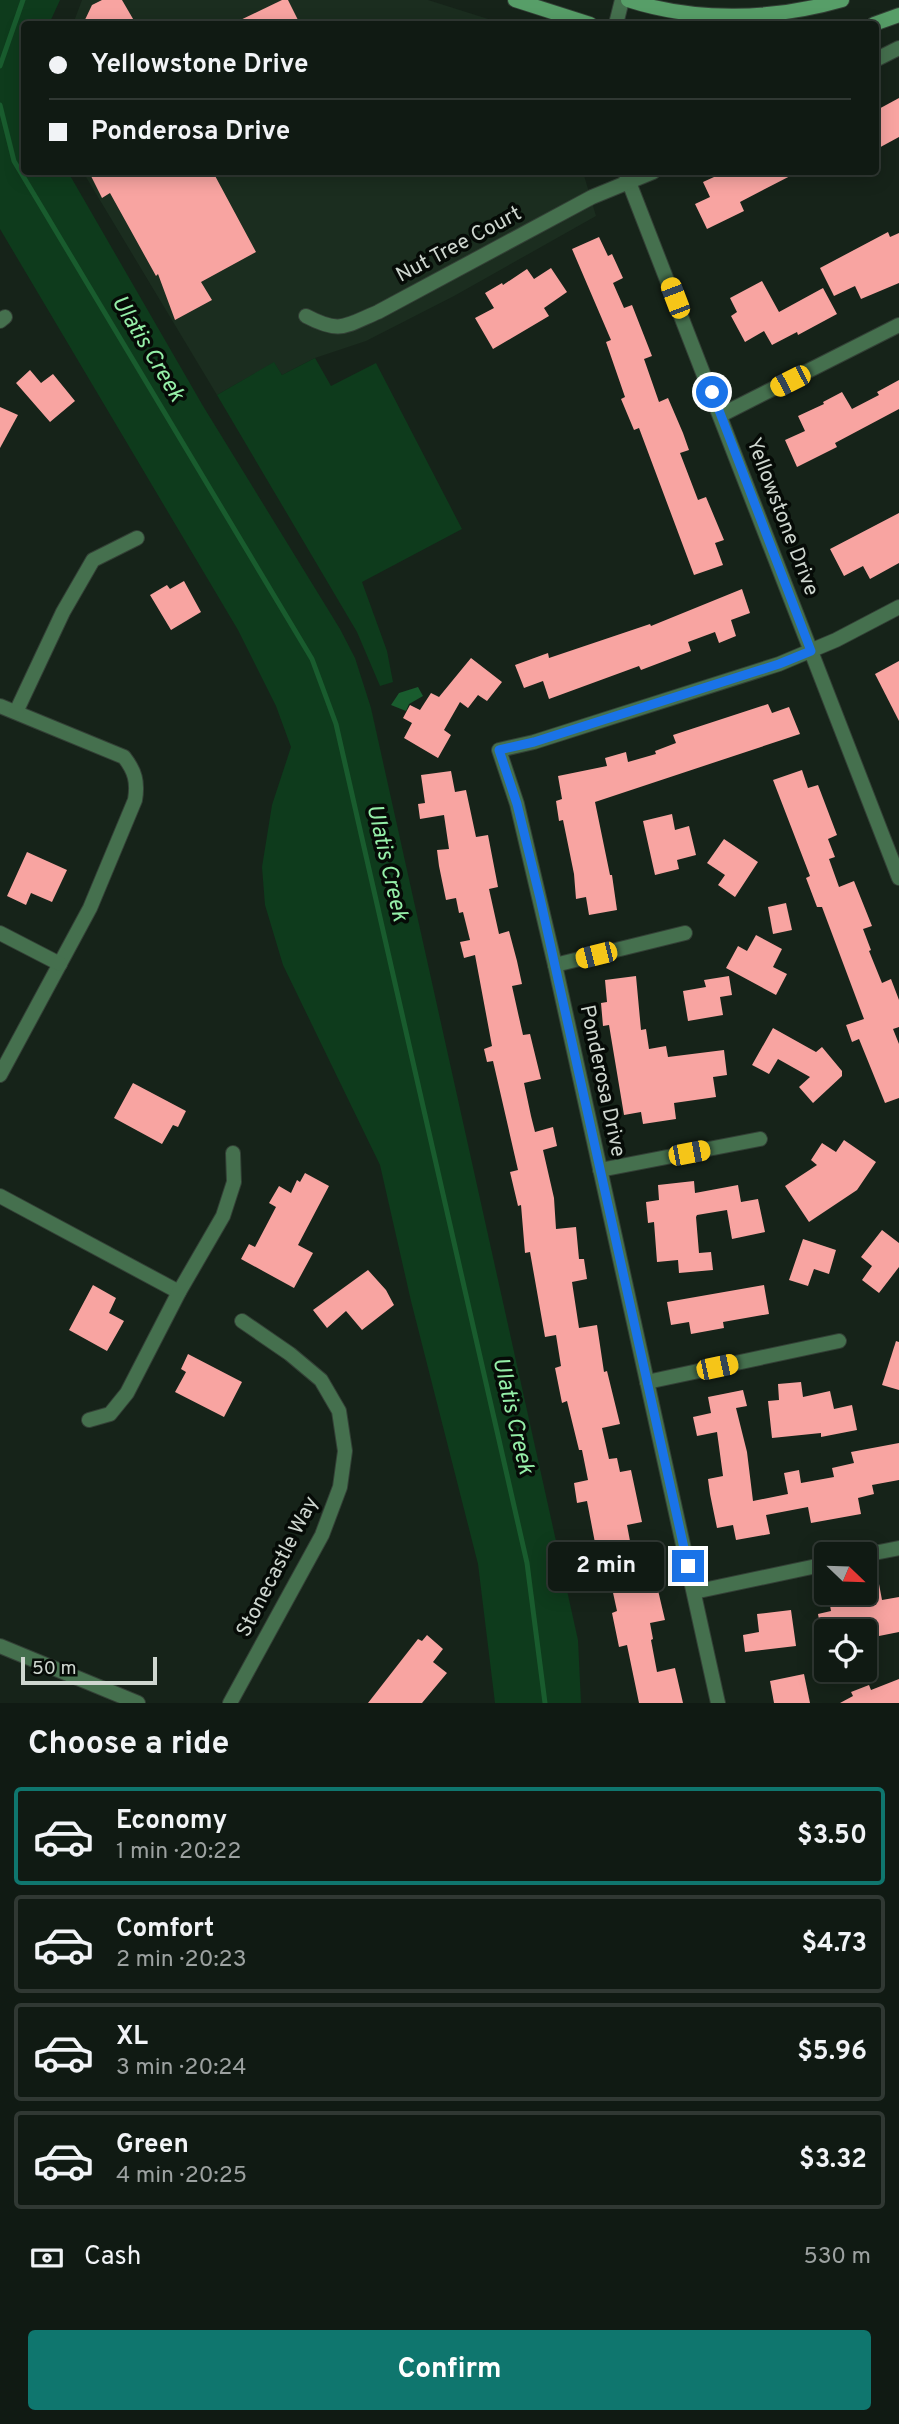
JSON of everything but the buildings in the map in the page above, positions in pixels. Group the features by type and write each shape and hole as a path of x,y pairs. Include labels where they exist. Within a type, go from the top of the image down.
{"main road":[{"path":"515,0 581,21"},
{"path":"628,0 680,12 719,16 772,14 842,0"},
{"path":"879,22 899,15"}],"street":[{"path":"617,21 622,0"},
{"path":"879,58 899,48"},
{"name":"Nut Tree Court","path":"306,316 324,326 341,328 378,312 627,176"},
{"name":"Yellowstone Drive","path":"627,176 899,878"},
{"path":"721,415 899,325"},
{"path":"16,712 63,612 93,560 137,538"},
{"path":"811,651 899,607"},
{"name":"Ponderosa Drive","path":"718,1703 555,965 517,804 499,750 547,738 779,664 811,651"},
{"path":"0,706 115,752 124,757 136,777 135,800 90,908 0,1075"},
{"path":"0,933 60,964"},
{"path":"555,965 685,933"},
{"path":"600,1170 760,1139"},
{"path":"89,1420 110,1414 127,1393 179,1292 223,1216 234,1182 233,1153"},
{"path":"0,1196 179,1292"},
{"name":"Stonecastle Way","path":"230,1703 322,1535 340,1487 345,1451 339,1411 321,1380 290,1354 242,1321"},
{"path":"647,1382 839,1341"},
{"path":"877,1553 899,1548"},
{"path":"694,1592 814,1567"},
{"path":"0,1646 138,1703"}],"shaded area":[{"path":"0,0 60,0 50,21 21,21 21,175 70,175 203,406 340,629 355,658 371,708 578,1640 581,1703 495,1703 478,1564 411,1301 380,1165 283,965 265,905 262,867 272,805 291,747 276,706 238,630 0,229"},
{"path":"82,0 428,0 494,21 74,21"},
{"path":"85,175 584,175 596,216 454,296 366,341 315,358 282,375 274,363 217,395"},
{"path":"315,358 331,386 376,363 462,529 362,582 387,651 393,682 380,686 357,632 217,395 274,362 282,375"},
{"path":"418,687 423,696 409,704 406,711 391,705 399,693"}],"waterway":[{"name":"Ulatis Creek","path":"0,66 23,0"},
{"name":"Ulatis Creek","path":"0,105 14,161 21,173"},
{"name":"Ulatis Creek","path":"22,175 312,659 336,724 527,1563 545,1703"}],"route":[{"path":"688,1566 540,898 517,804 499,750 534,742 779,664 811,651 712,392"}]}
